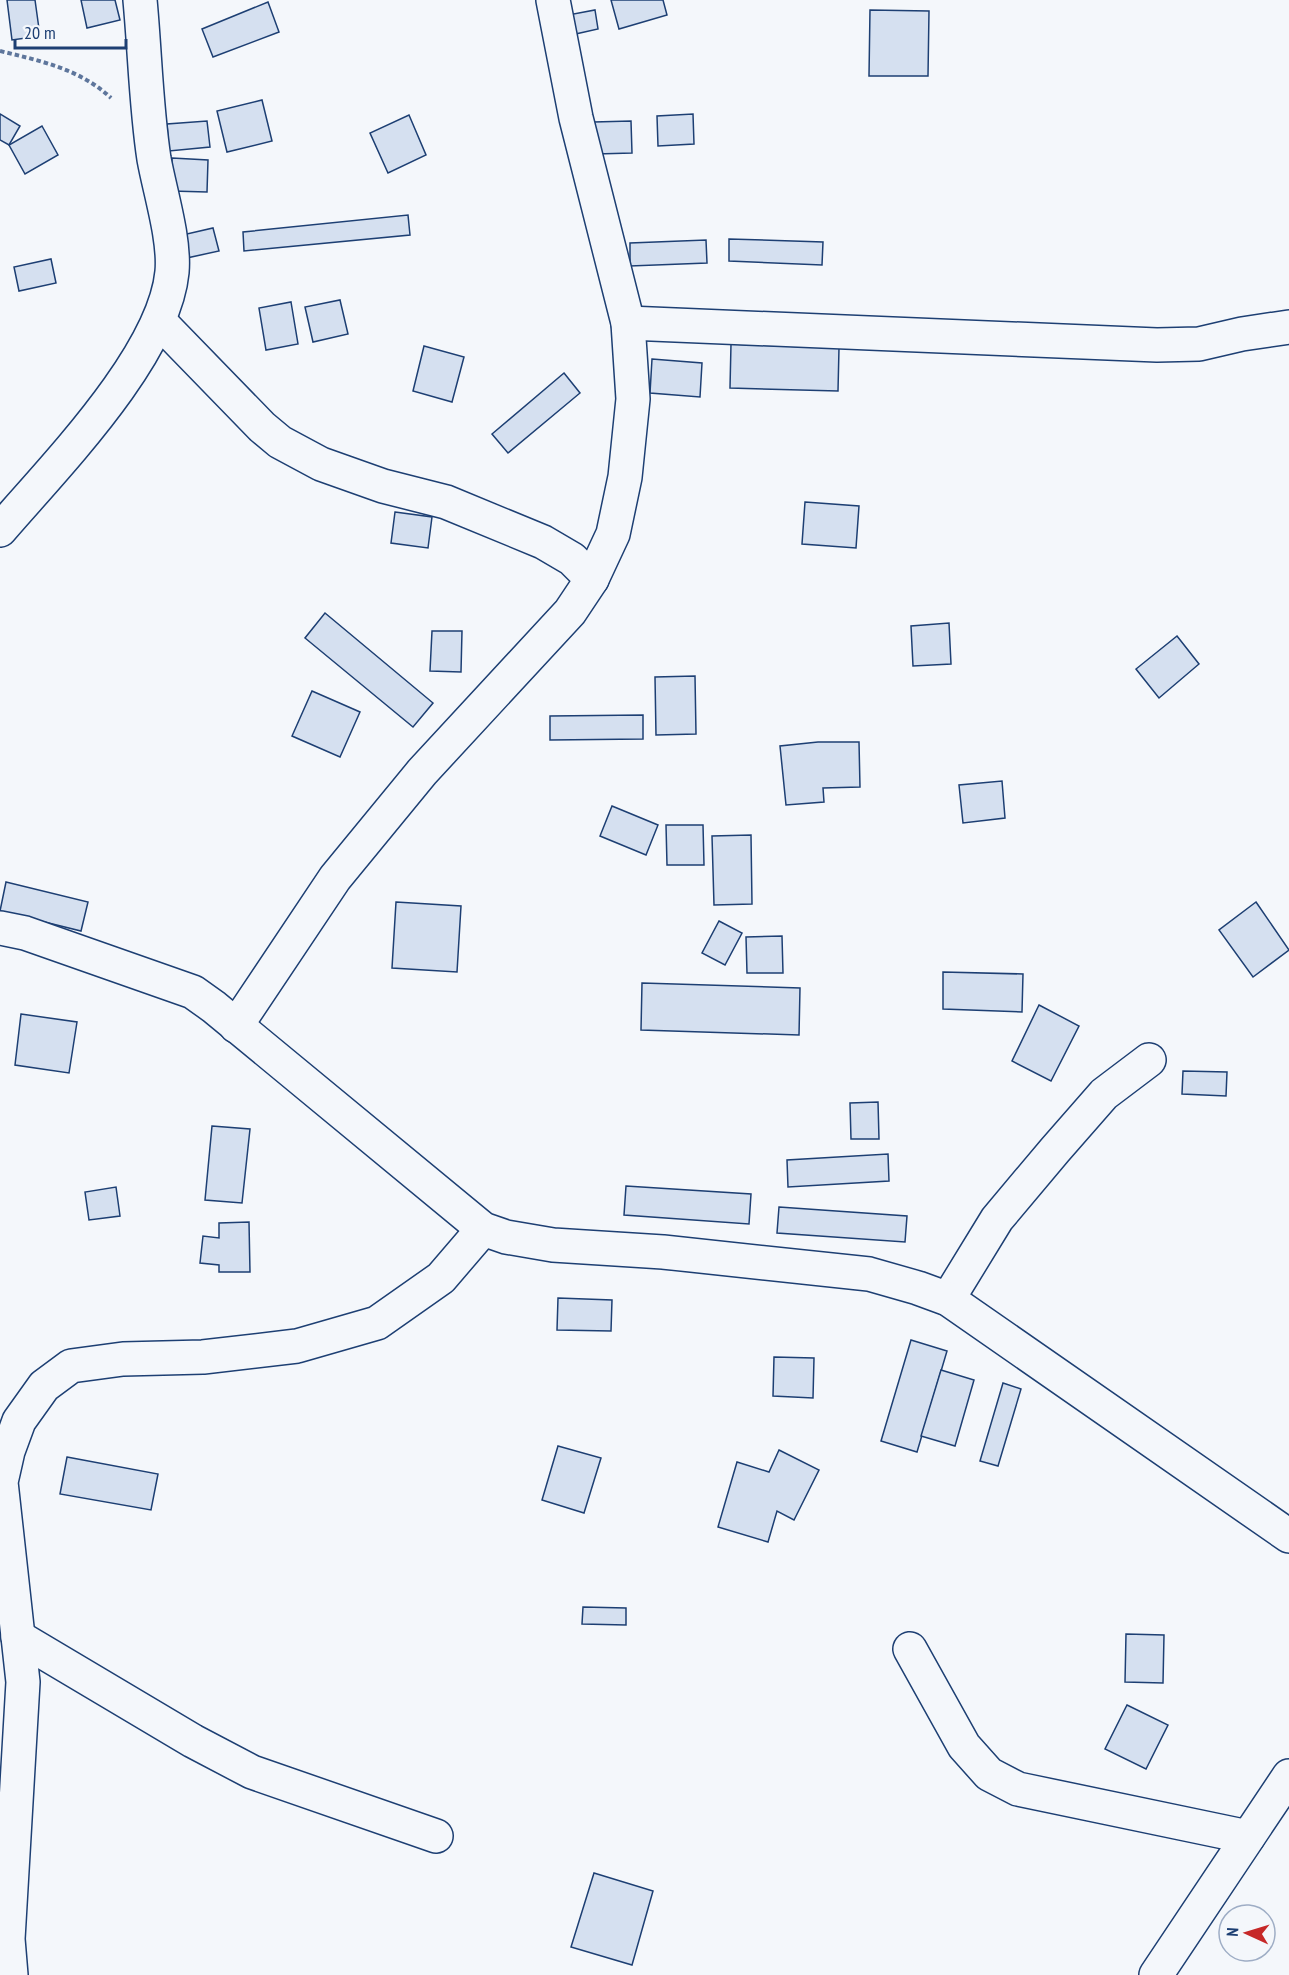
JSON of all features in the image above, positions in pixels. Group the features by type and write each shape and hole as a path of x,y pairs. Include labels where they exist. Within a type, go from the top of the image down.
{"street":[{"path":"0,530 126,379 159,321 172,271 154,157 141,0"},
{"path":"236,1026 335,878 422,772 570,612 592,579 614,534 625,477 633,399 628,323 576,118 553,0"},
{"path":"159,321 262,427 280,442 321,464 383,486 446,502 543,542 572,559 592,579"},
{"path":"628,323 1157,345 1200,344 1242,334 1289,327"},
{"path":"0,928 25,933 193,992 483,1229 506,1237 553,1245 663,1252 869,1274 948,1299 1289,1536"},
{"path":"948,1299 997,1220 1054,1150 1104,1094 1149,1060"},
{"path":"11,1975 8,1939 23,1682 2,1482 8,1451 19,1420 44,1386 70,1366 123,1359 203,1357 297,1346 377,1323 441,1278 483,1229"},
{"path":"18,1637 193,1741 252,1772 436,1836"},
{"path":"910,1649 964,1746 989,1774 1018,1789 1248,1837"},
{"path":"1156,1975 1289,1776"}],"path":[{"path":"0,51 77,73 97,85 114,100"}],"building":[{"path":"7,0 35,0 40,36 12,40"},
{"path":"81,0 115,0 120,20 87,28"},
{"path":"611,0 663,0 667,15 619,29"},
{"path":"268,2 279,32 213,57 202,29"},
{"path":"595,10 598,29 571,35 568,15"},
{"path":"870,10 929,11 928,76 869,76"},
{"path":"262,100 272,141 227,152 217,111"},
{"path":"0,114 20,126 9,145 0,140"},
{"path":"693,114 694,144 658,146 657,116"},
{"path":"409,115 426,155 388,173 370,133"},
{"path":"207,121 210,147 169,151 167,124"},
{"path":"631,121 632,153 596,154 594,122"},
{"path":"42,126 58,155 25,174 9,145"},
{"path":"172,158 208,160 207,192 171,191"},
{"path":"408,215 410,235 244,251 243,232"},
{"path":"213,228 219,251 182,259 178,236"},
{"path":"729,239 823,242 822,265 729,261"},
{"path":"706,240 707,263 630,266 630,243"},
{"path":"51,259 56,283 19,291 14,267"},
{"path":"340,300 348,334 313,342 305,307"},
{"path":"291,302 298,344 266,350 259,308"},
{"path":"731,344 839,348 838,391 730,388"},
{"path":"424,346 464,357 452,402 413,391"},
{"path":"652,359 702,363 700,397 650,393"},
{"path":"564,373 580,393 508,453 492,434"},
{"path":"805,502 859,506 856,548 802,544"},
{"path":"395,512 432,517 428,548 391,543"},
{"path":"325,613 433,703 413,727 305,638"},
{"path":"949,623 951,664 913,666 911,626"},
{"path":"432,631 462,631 461,672 430,671"},
{"path":"1177,636 1199,664 1159,698 1136,669"},
{"path":"695,676 696,734 656,735 655,677"},
{"path":"312,691 360,712 340,757 292,736"},
{"path":"643,715 643,739 550,740 550,716"},
{"path":"818,742 859,742 860,787 823,788 824,802 786,805 780,746"},
{"path":"1002,781 1005,818 963,823 959,785"},
{"path":"612,806 658,825 646,855 600,836"},
{"path":"666,825 703,825 704,865 667,865"},
{"path":"751,835 752,904 714,905 712,836"},
{"path":"6,882 88,902 81,931 0,911"},
{"path":"396,902 461,906 457,972 392,968"},
{"path":"1256,902 1289,950 1253,977 1219,930"},
{"path":"719,921 742,933 725,965 702,953"},
{"path":"782,936 783,973 747,973 746,937"},
{"path":"943,972 1023,974 1022,1012 943,1009"},
{"path":"642,983 800,988 799,1035 641,1030"},
{"path":"1039,1005 1079,1026 1051,1081 1012,1061"},
{"path":"21,1014 77,1022 69,1073 15,1065"},
{"path":"1183,1071 1227,1072 1226,1096 1182,1094"},
{"path":"878,1102 879,1139 851,1139 850,1103"},
{"path":"212,1126 250,1129 242,1203 205,1200"},
{"path":"888,1154 889,1181 788,1187 787,1160"},
{"path":"626,1186 751,1194 749,1224 624,1215"},
{"path":"116,1187 120,1216 89,1220 85,1192"},
{"path":"779,1207 907,1216 905,1242 777,1233"},
{"path":"249,1222 250,1272 219,1272 219,1265 200,1263 203,1236 219,1238 219,1223"},
{"path":"558,1298 612,1300 611,1331 557,1330"},
{"path":"911,1340 947,1351 917,1452 881,1441"},
{"path":"774,1357 814,1358 813,1398 773,1396"},
{"path":"941,1370 974,1380 955,1446 921,1436"},
{"path":"1003,1383 1021,1389 998,1466 980,1461"},
{"path":"558,1446 601,1458 584,1513 542,1500"},
{"path":"779,1450 819,1470 794,1520 777,1511 768,1542 718,1527 737,1462 769,1472"},
{"path":"67,1457 158,1474 151,1510 60,1494"},
{"path":"583,1607 626,1608 626,1625 582,1624"},
{"path":"1126,1634 1164,1635 1163,1683 1125,1682"},
{"path":"1127,1705 1168,1725 1146,1769 1105,1749"},
{"path":"594,1873 653,1891 632,1965 571,1947"}]}
